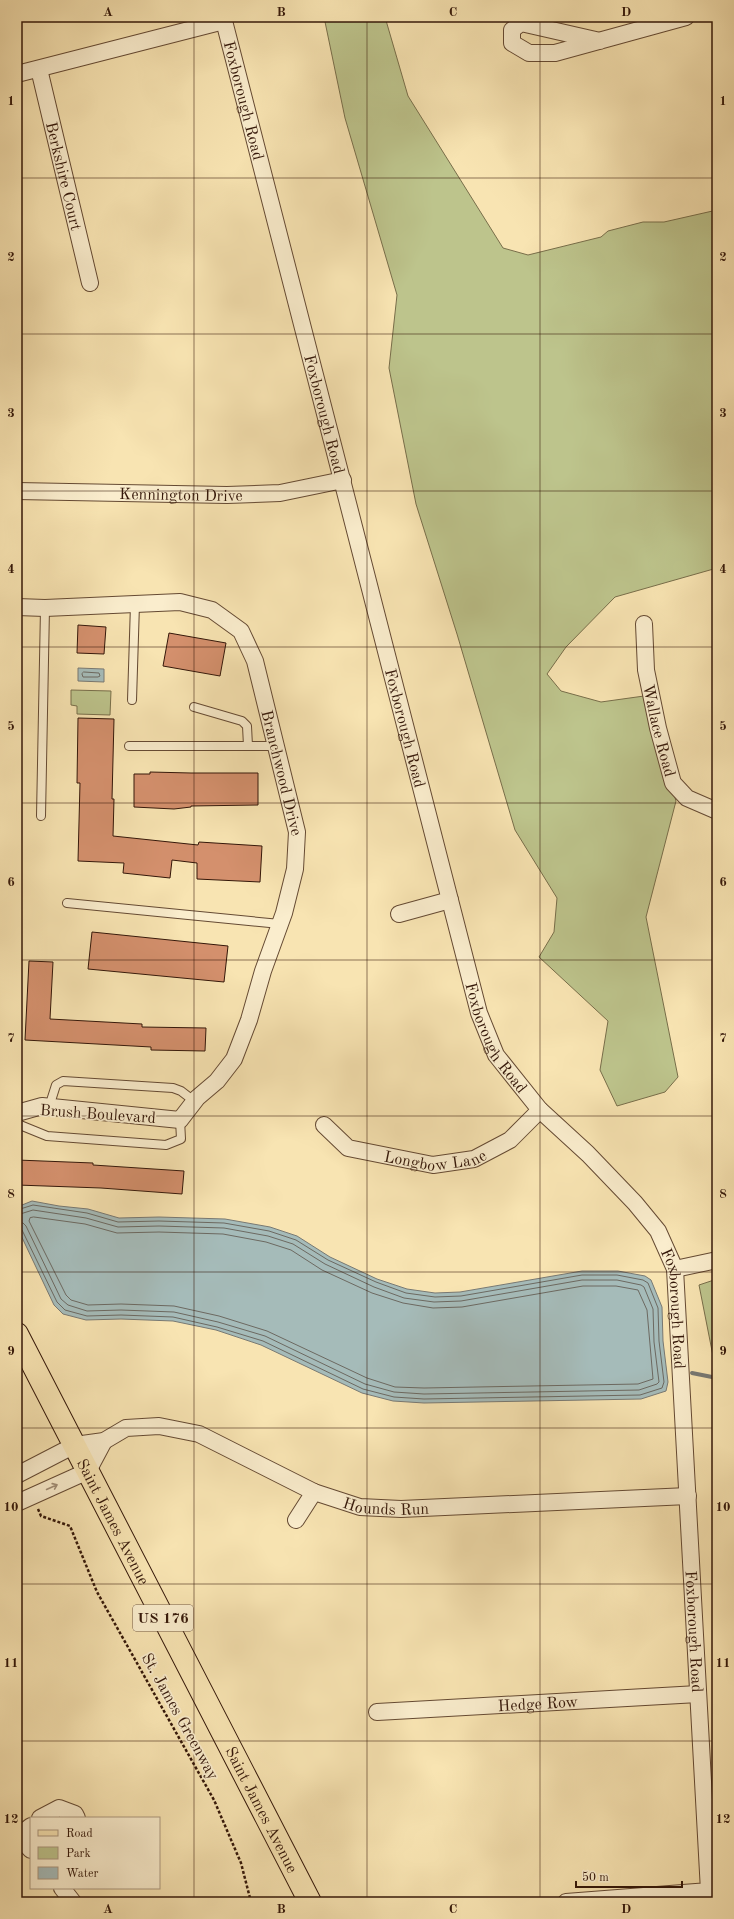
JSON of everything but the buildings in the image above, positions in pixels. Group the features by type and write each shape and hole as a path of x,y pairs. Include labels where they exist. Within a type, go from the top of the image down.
{"main road":[{"name":"Saint James Avenue","path":"17,1334 310,1902"}],"street":[{"path":"600,41 686,17"},
{"path":"17,74 223,19"},
{"name":"Foxborough Road","path":"223,19 343,480 479,1013 496,1055 540,1110 588,1154 635,1202 658,1231 675,1269 709,1891 571,1902"},
{"name":"Berkshire Court","path":"39,69 90,284"},
{"name":"Kennington Drive","path":"17,491 227,495 280,494 343,480"},
{"name":"Branchwood Drive","path":"17,607 45,608 180,602 212,610 241,631 255,661 297,832 295,869 280,924 263,971 249,1020 234,1059 217,1081 194,1101 180,1120"},
{"name":"Wallace Road","path":"644,624 646,670 658,728 673,783 686,798 717,811"},
{"path":"399,914 450,900"},
{"name":"Brush Boulevard","path":"17,1113 42,1106 180,1120"},
{"name":"Longbow Lane","path":"324,1125 348,1148 433,1165 474,1158 510,1140 540,1110"},
{"path":"675,1269 717,1260"},
{"name":"Hounds Run","path":"75,1445 104,1441 126,1428 159,1426 199,1434 314,1492 360,1507 401,1509 688,1496"},
{"path":"17,1503 88,1471 104,1441"},
{"path":"20,1473 75,1445"},
{"path":"296,1520 314,1492"},
{"name":"Hedge Row","path":"377,1712 698,1694"},
{"path":"42,1817 59,1808 74,1814 76,1817"},
{"path":"30,1827 18,1835 30,1849"},
{"path":"63,1889 73,1902"},
{"path":"566,1902 571,1902"}],"lane":[{"path":"132,700 135,604"},
{"path":"41,816 45,608"},
{"path":"194,707 242,721 247,726 248,746"},
{"path":"129,746 276,746"},
{"path":"67,903 280,924"},
{"path":"49,1107 56,1085 63,1081 173,1088 181,1091 194,1101"},
{"path":"17,1121 20,1125 47,1136 166,1145 180,1140 180,1120"}],"path":[{"path":"17,1454 20,1473"},
{"name":"St. James Greenway","path":"33,1496 41,1516 70,1526 97,1592 214,1800 241,1863 251,1902"}],"green space":[{"path":"324,17 385,17 408,96 503,248 528,255 601,237 608,231 643,222 664,222 717,210 717,568 615,597 566,647 547,674 561,691 601,702 644,696 676,801 646,917 678,1077 665,1092 617,1106 600,1070 608,1021 539,957 554,932 557,898 515,830 457,634 416,504 389,368 397,295 345,118"},
{"path":"71,690 111,691 110,715 77,714 77,706 71,705"},
{"path":"717,1279 717,1361 714,1361 699,1285"}],"water":[{"path":"78,668 104,669 104,682 78,681"},
{"path":"32,1201 88,1209 119,1218 159,1217 225,1219 270,1227 297,1236 330,1257 377,1279 407,1289 435,1293 460,1292 582,1271 618,1271 645,1276 651,1280 662,1307 663,1341 668,1382 666,1391 641,1399 424,1403 393,1401 362,1393 261,1345 216,1330 173,1321 121,1319 86,1320 63,1314 54,1305 17,1227 17,1207"}],"waterway":[{"path":"692,1373 717,1378"}]}
